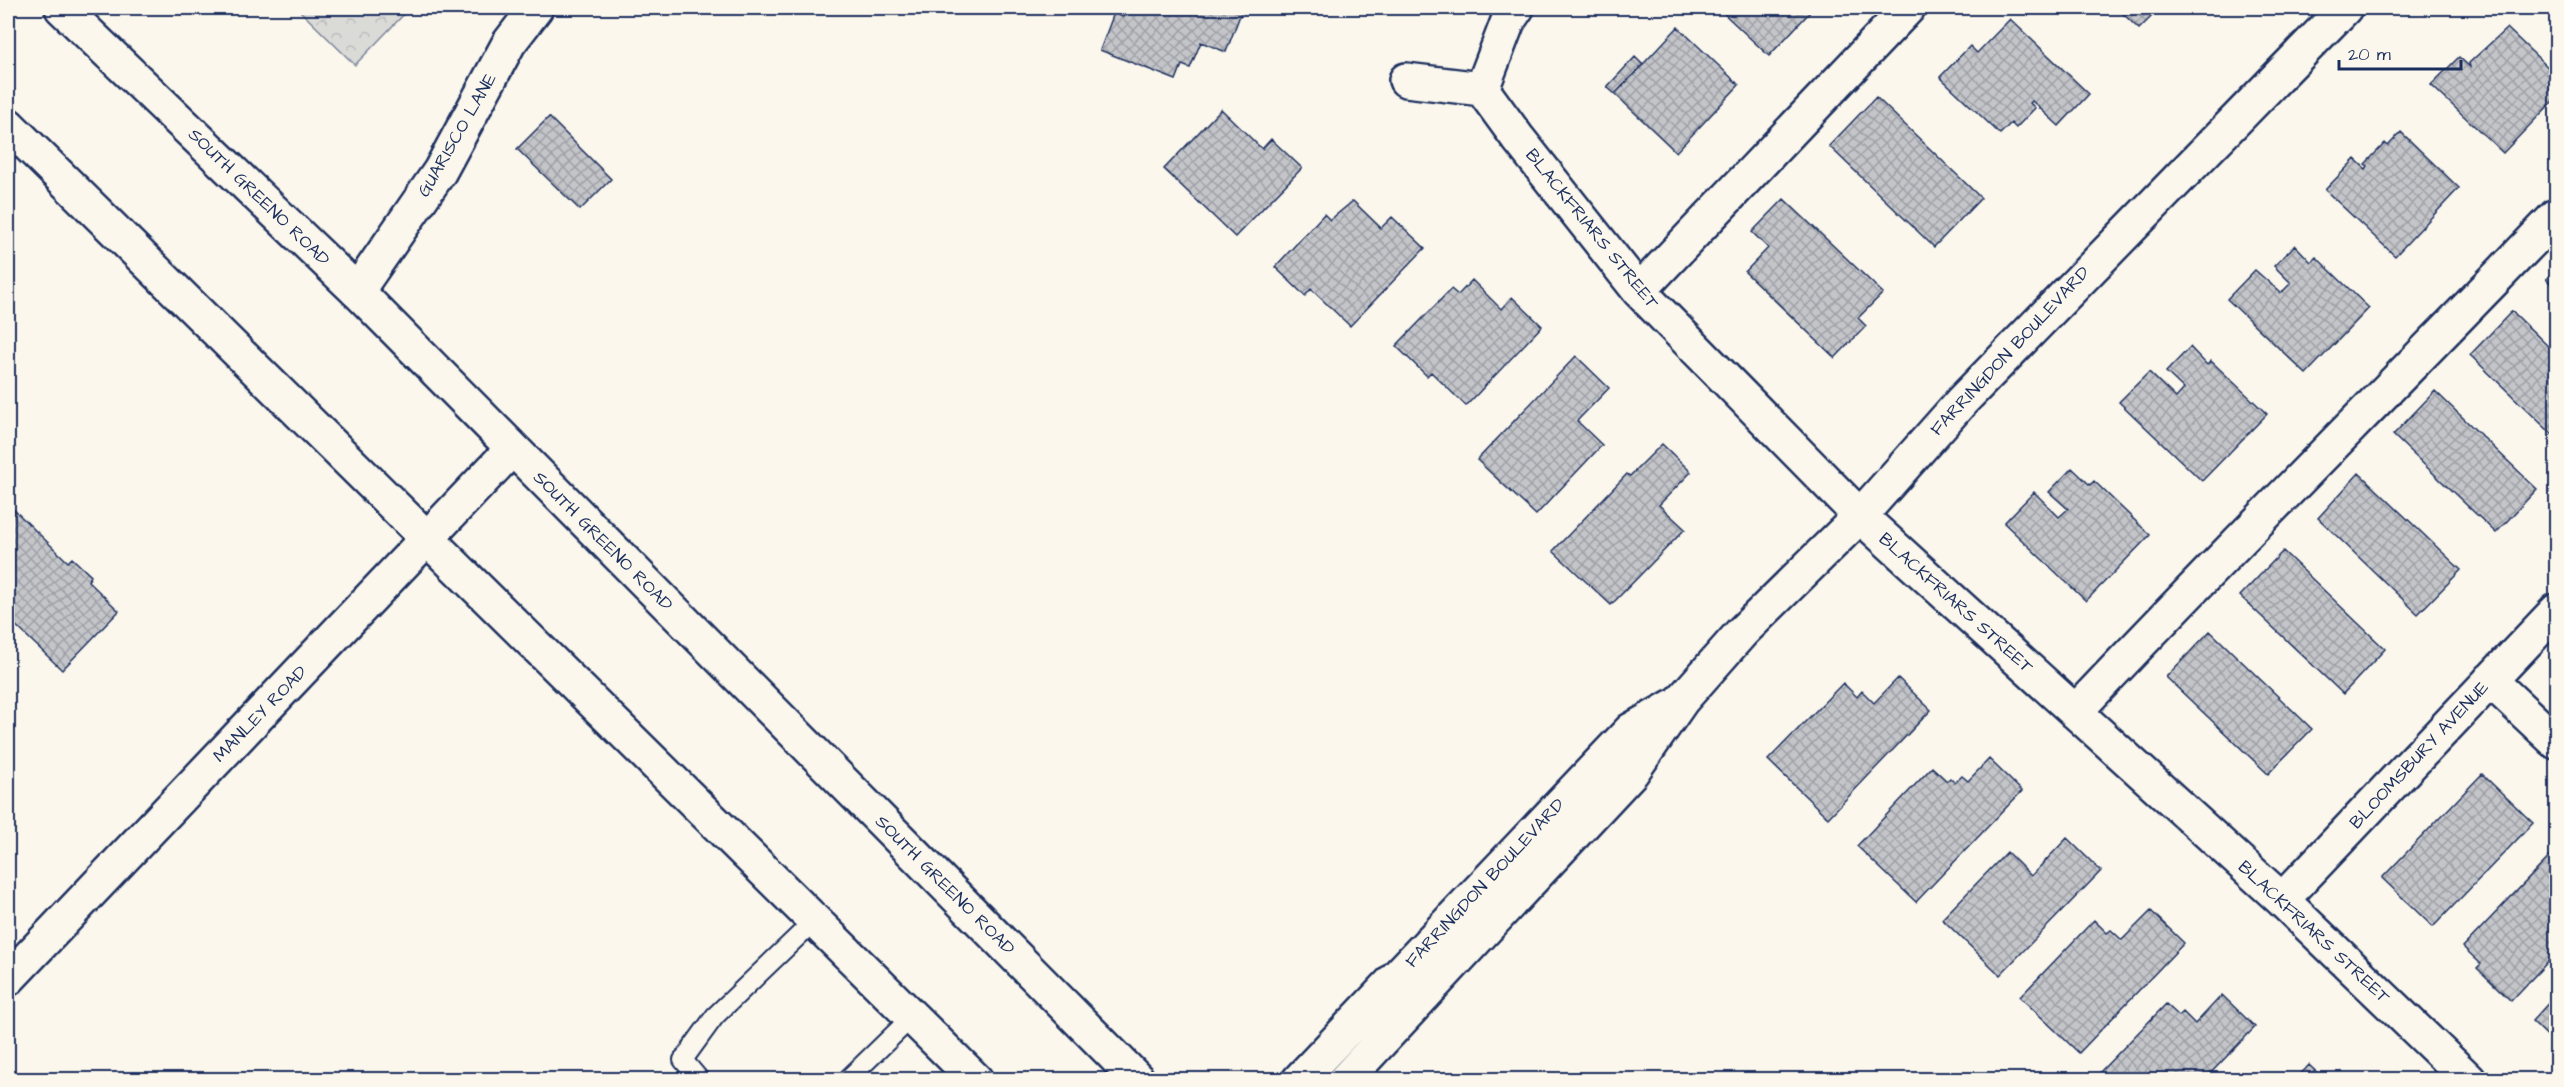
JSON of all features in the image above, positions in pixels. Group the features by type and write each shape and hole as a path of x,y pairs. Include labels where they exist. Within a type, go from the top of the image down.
{"street":[{"name":"SOUTH GREENO ROAD","path":"62,8 357,291 1138,1080"},
{"name":"GUARISCO LANE","path":"357,291 440,171 509,43 536,8"},
{"path":"1406,80 1482,89 1508,21 1517,8"},
{"path":"1639,291 1908,8"},
{"name":"FARRINGDON BOULEVARD","path":"1345,1080 1632,772 1682,700 1742,632 1860,516 1970,393 2344,8"},
{"name":"BLACKFRIARS STREET","path":"1482,89 1517,137 1639,291 1860,516 2282,900 2469,1080"},
{"path":"8,126 428,537 975,1080"},
{"path":"2075,712 2189,591 2335,445 2556,216"},
{"name":"MANLEY ROAD","path":"8,979 512,449"},
{"name":"BLOOMSBURY AVENUE","path":"2282,900 2556,611"},
{"path":"2490,681 2556,742"},
{"name":"FARRINGDON BOULEVARD","path":"1299,1080 1630,730 1682,700"}],"lane":[{"path":"700,1080 683,1060 715,1016 815,920"},
{"path":"847,1080 912,1017"}],"green space":[{"path":"297,8 410,8 355,65"}],"building":[{"path":"1127,8 1235,8 1242,10 1226,52 1201,42 1190,68 1182,65 1176,80 1100,50 1114,13 1123,17"},
{"path":"1718,8 1808,8 1811,11 1769,56"},
{"path":"2117,8 2160,8 2139,29"},
{"path":"2010,19 2089,94 2059,126 2032,101 2030,103 2035,108 2016,128 2011,123 2000,134 1940,77 1970,46 1977,53"},
{"path":"1678,27 1739,85 1676,152 1615,94"},
{"path":"2507,28 2556,75 2556,98 2503,153 2431,85 2459,57 2470,67 2469,63"},
{"path":"1635,57 1643,65 1615,94 1607,87"},
{"path":"1876,97 1981,198 1934,247 1829,146"},
{"path":"1221,109 1262,149 1271,139 1302,168 1235,237 1164,169"},
{"path":"549,117 611,179 580,210 517,149"},
{"path":"2401,132 2459,188 2395,256 2325,190 2355,159 2366,169 2368,166 2365,164 2385,143 2388,146"},
{"path":"1784,199 1883,293 1858,318 1866,326 1835,358 1745,272 1768,248 1752,232"},
{"path":"1353,201 1381,228 1392,217 1425,248 1350,326 1311,289 1305,296 1275,267 1324,214 1330,220"},
{"path":"2295,245 2311,262 2316,257 2369,308 2306,374 2227,299 2255,270 2281,293 2291,283 2274,266"},
{"path":"2556,268 2556,289 2546,279"},
{"path":"1472,280 1501,309 1512,297 1542,326 1466,406 1431,372 1427,376 1396,346 1451,289 1458,295"},
{"path":"2512,311 2556,354 2556,438 2470,355"},
{"path":"2190,347 2207,365 2211,361 2267,414 2202,481 2119,402 2149,372 2176,398 2184,389 2166,372"},
{"path":"1576,356 1609,388 1577,421 1602,445 1536,515 1477,460"},
{"path":"2435,391 2537,489 2496,533 2393,435"},
{"path":"1662,444 1691,472 1659,505 1685,529 1611,605 1553,551 1627,474 1630,476"},
{"path":"2072,468 2090,485 2094,481 2150,535 2086,601 2004,523 2034,492 2059,517 2068,509 2049,492"},
{"path":"2359,473 2461,570 2418,614 2318,518"},
{"path":"8,504 68,562 72,558 91,576 88,581 119,611 62,670 8,618"},
{"path":"2283,551 2385,649 2343,694 2240,596"},
{"path":"2210,631 2312,729 2268,774 2166,677"},
{"path":"1898,678 1931,710 1828,818 1768,760 1843,683 1857,697 1862,691 1874,703"},
{"path":"1989,759 2022,791 1916,902 1857,846 1932,767 1947,781 1950,778 1955,783 1962,776 1968,781"},
{"path":"2482,774 2533,823 2433,927 2382,878"},
{"path":"2067,838 2101,871 2000,975 1942,919 2007,852 2031,876"},
{"path":"2556,850 2556,953 2511,1001 2477,968 2481,964 2463,947"},
{"path":"2151,911 2184,943 2079,1053 2020,997 2094,920 2107,933 2111,930 2122,940"},
{"path":"2222,995 2255,1027 2204,1080 2108,1080 2100,1072 2166,1004 2179,1016 2183,1012 2195,1024"},
{"path":"2556,995 2556,1044 2532,1021"},
{"path":"2309,1065 2325,1080 2295,1080"}]}
